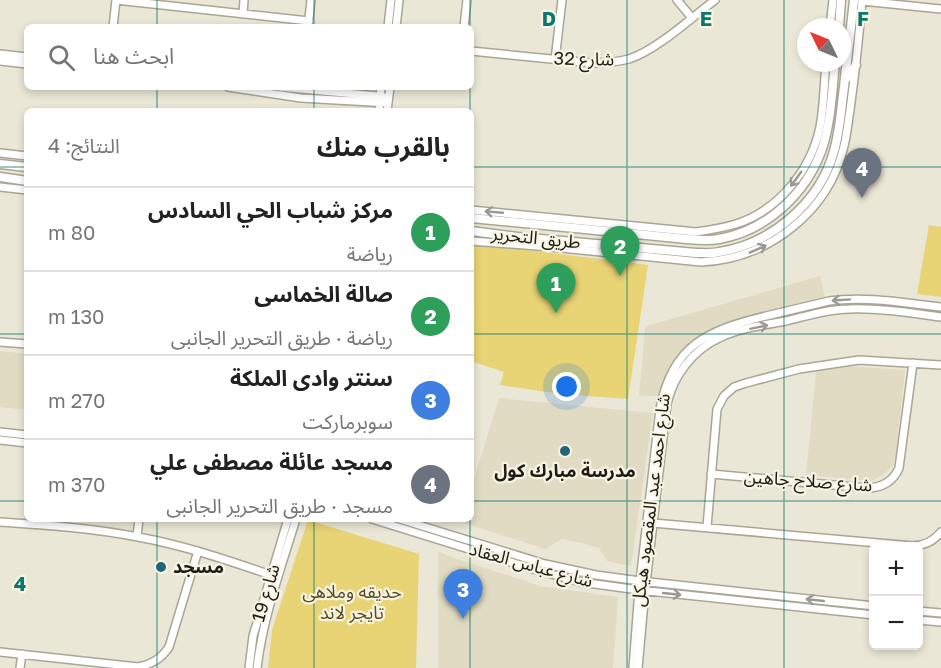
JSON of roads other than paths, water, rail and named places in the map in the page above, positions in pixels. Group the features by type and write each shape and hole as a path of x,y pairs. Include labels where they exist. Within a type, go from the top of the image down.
{"street":[{"path":"113,24 116,0 182,4 308,24 311,0"},
{"path":"243,14 244,0"},
{"path":"388,24 392,0"},
{"path":"396,24 399,0"},
{"path":"464,24 467,0"},
{"path":"555,60 562,0"},
{"path":"677,0 692,18"},
{"name":"شارع 32","path":"474,51 555,60 612,63 649,50 715,0"},
{"path":"831,18 833,0"},
{"path":"840,18 841,0"},
{"path":"474,241 701,262 747,253 769,243 804,218 828,185 837,167 844,147 856,65 859,0 941,9"},
{"name":"طريق التحرير","path":"474,231 696,254 718,253 744,246 768,235 790,219 808,200 823,178 834,153 859,0"},
{"path":"0,54 24,57"},
{"path":"0,61 24,64"},
{"path":"844,82 856,65"},
{"path":"474,210 696,232 739,223 759,214 777,201 805,167 820,126 825,72"},
{"name":"طريق التحرير","path":"474,218 687,239 717,240 740,233 762,223 782,209 799,191 812,171 822,148 828,125 834,72"},
{"path":"272,90 384,99"},
{"path":"382,90 386,108"},
{"path":"380,108 388,90"},
{"path":"0,153 24,156"},
{"path":"0,164 24,167"},
{"path":"0,177 24,181"},
{"path":"817,202 819,184"},
{"path":"0,187 24,190"},
{"path":"505,221 508,229 506,236"},
{"path":"530,238 526,231 527,226 531,223"},
{"path":"680,231 687,239"},
{"path":"668,251 675,259"},
{"path":"865,299 865,309"},
{"name":"شارع احمد عبد المقصود هيكل","path":"643,581 653,523 668,398 674,382 684,367 709,339 719,330 744,321 829,301 865,299 941,307"},
{"name":"شارع احمد عبد المقصود هيكل","path":"638,668 642,590 662,396 679,362 692,347 709,339 839,309 941,316"},
{"path":"0,342 24,344"},
{"path":"707,528 717,409 724,396 734,387 788,372 850,361 941,365"},
{"name":"شارع صلاح جاهين","path":"711,474 866,488 882,486 893,478 899,468 912,363"},
{"path":"2,436 24,435"},
{"path":"2,436 24,441"},
{"path":"0,522 137,536 198,551 271,575"},
{"path":"137,536 139,522"},
{"name":"شارع 19","path":"249,668 253,636 287,522"},
{"name":"شارع 19","path":"257,668 267,614 295,522"},
{"name":"شارع عباس العقاد","path":"382,522 580,582 869,615"},
{"name":"شارع عباس العقاد","path":"409,522 545,564 596,575 869,606"},
{"path":"653,523 912,546 920,546 934,540 941,532"},
{"path":"0,652 138,667 156,661 169,647 198,551"},
{"name":"شارع احمد عبد المقصود هيكل","path":"633,668 635,628 642,590"},
{"path":"923,611 941,613"},
{"path":"923,620 941,622"},
{"path":"20,668 22,654"}],"place":[{"name":"مسجد عائلة مصطفى علي","path":"862,198"},
{"name":"صالة الخماسى","path":"620,276"},
{"name":"مركز شباب الحي السادس","path":"556,313"},
{"name":"مدرسة مبارك كول","path":"565,451"},
{"name":"مسجد","path":"161,567"},
{"name":"سنتر وادى الملكة","path":"463,619"}],"park label":[{"name":"حديقه وملاهى تايجر لاند","path":"352,602"}]}
